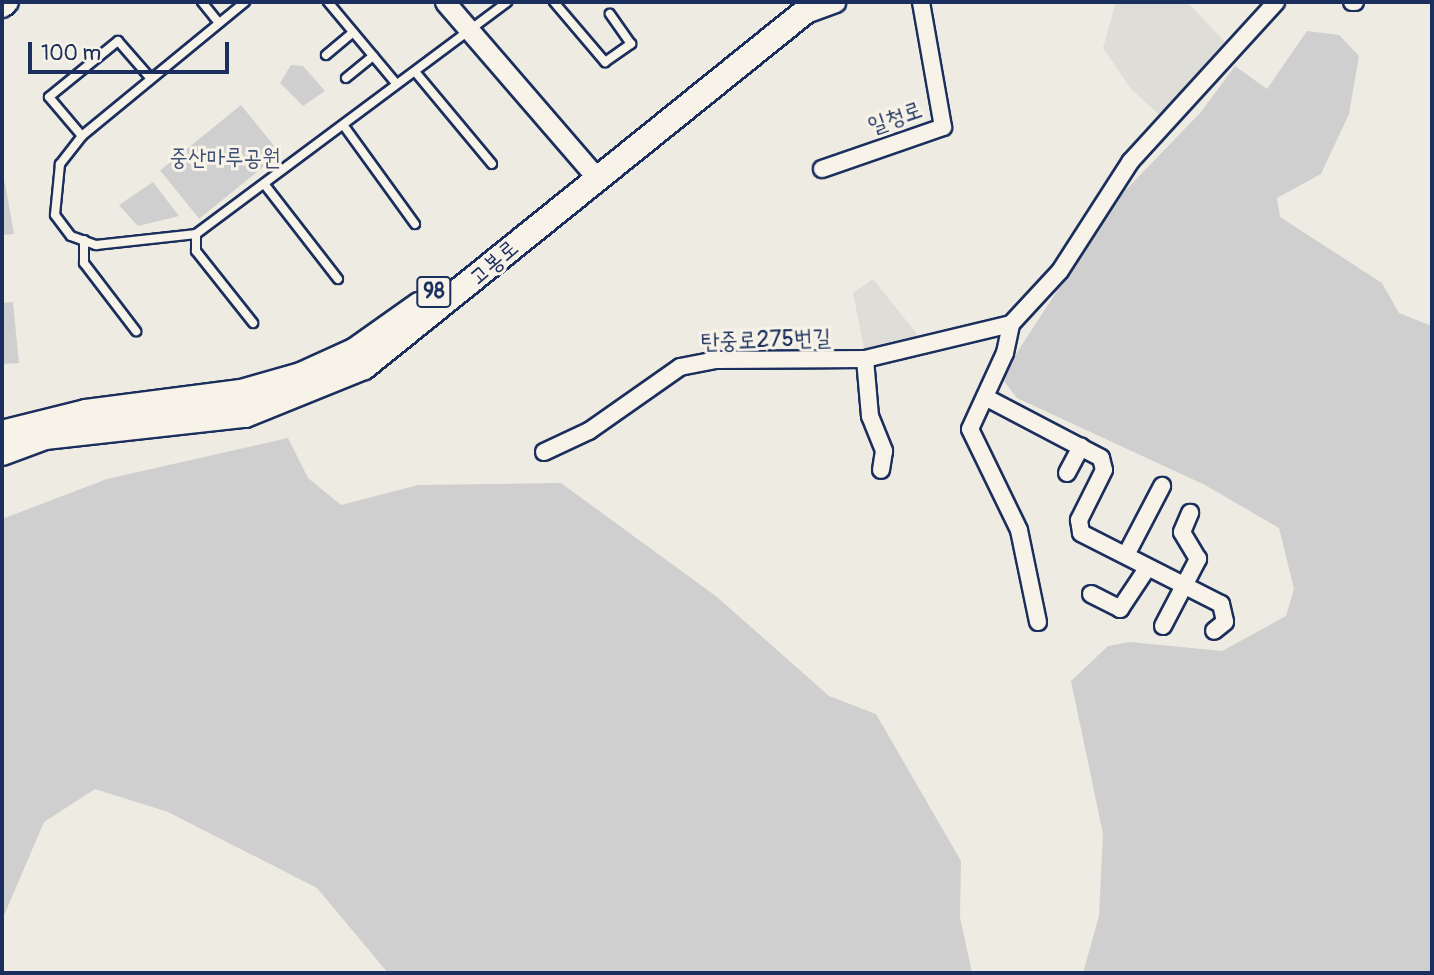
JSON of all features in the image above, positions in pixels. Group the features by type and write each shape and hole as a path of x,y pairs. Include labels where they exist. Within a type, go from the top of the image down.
{"main road":[{"path":"2,6 7,2"},
{"name":"고봉로","path":"2,433 86,412 241,393 354,351 400,322 807,5"},
{"name":"고봉로","path":"2,453 45,437 245,415 314,392 410,335 591,171"}],"street":[{"path":"445,2 591,171"},
{"path":"807,5 835,2"},
{"name":"일청로","path":"822,169 943,127 921,2"},
{"path":"1038,622 1018,530 970,440 1011,324 1060,271 1131,161 1276,2"},
{"name":"탄중로275번길","path":"544,452 589,431 680,367 717,360 865,359 1011,324"},
{"path":"865,359 870,416 884,451 881,470"},
{"path":"985,397 1101,458 1104,470 1079,520 1081,533 1221,604 1225,622 1214,631"},
{"path":"1067,473 1081,447"},
{"path":"1126,555 1162,486"},
{"path":"1163,626 1198,559 1182,532 1190,513"},
{"path":"1091,594 1120,609 1148,567"}],"lane":[{"path":"202,2 219,23"},
{"path":"245,2 82,136 60,164 53,189 55,215 71,236 96,244 196,234 344,125 394,81 417,74 507,2"},
{"path":"328,2 394,81"},
{"path":"554,2 605,62 631,44 610,14"},
{"path":"326,55 353,32"},
{"path":"82,136 49,97 118,41 151,79"},
{"path":"346,78 373,56"},
{"path":"417,74 492,164"},
{"path":"344,125 415,224"},
{"path":"265,185 338,279"},
{"path":"196,234 196,251 253,323"},
{"path":"84,240 84,263 136,331"}],"shaded area":[{"path":"1116,2 1187,2 1229,46 1165,120 1131,89 1103,48"},
{"path":"873,279 921,339 865,353 853,293"}],"green space":[{"path":"1307,31 1339,35 1359,56 1349,114 1321,174 1277,198 1280,217 1382,283 1399,313 1432,326 1432,973 1083,973 1099,916 1103,834 1071,681 1108,646 1130,642 1222,651 1286,616 1294,589 1279,528 1205,485 1017,398 1001,377 1117,199 1201,112 1235,66 1267,89"},
{"path":"291,65 303,66 325,91 303,106 280,83"},
{"name":"중산마루공원","path":"241,105 280,153 199,219 160,170"},
{"path":"153,182 179,216 138,226 119,205"},
{"path":"2,183 5,183 14,234 2,235"},
{"path":"13,302 19,363 2,364 2,303"},
{"path":"288,438 308,478 341,505 418,485 561,483 717,597 829,696 876,714 961,861 960,917 972,973 388,973 317,888 168,812 95,789 44,822 2,920 2,519 107,479"}]}
